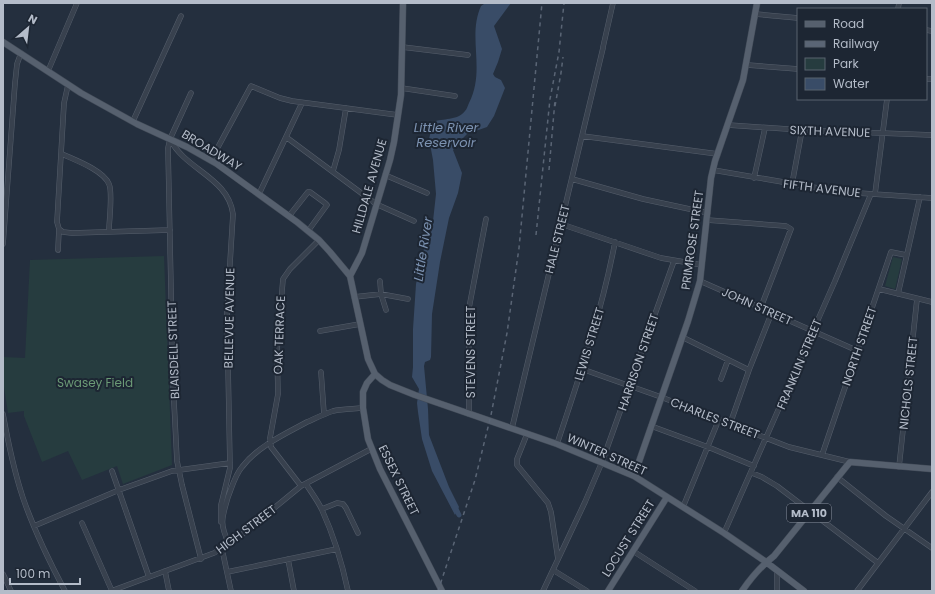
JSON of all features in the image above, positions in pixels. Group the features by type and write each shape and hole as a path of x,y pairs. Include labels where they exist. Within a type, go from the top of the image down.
{"main road":[{"name":"HILLDALE AVENUE","path":"350,276 362,253 394,142 401,88 403,3"},
{"name":"PRIMROSE STREET","path":"634,476 700,280 713,170 740,92 757,3"},
{"name":"BROADWAY","path":"3,42 68,85 133,121 211,160 308,230 330,252 350,276 368,359 375,374"},
{"name":"WINTER STREET","path":"375,374 390,385 416,396 557,444 634,476 724,533 804,591"},
{"name":"ESSEX STREET","path":"375,374 367,382 363,392 366,433 371,449 424,558 442,591"},
{"path":"850,462 932,469"},
{"name":"MA 110","path":"742,591 766,562 774,556 850,462"},
{"name":"LOCUST STREET","path":"608,591 667,496"}],"street":[{"path":"48,71 77,3"},
{"name":"HALE STREET","path":"512,428 613,3"},
{"path":"755,14 797,18"},
{"path":"133,121 181,16"},
{"path":"402,47 468,55"},
{"path":"3,244 4,209 15,83 17,64 21,53"},
{"path":"746,65 797,69"},
{"path":"58,250 59,229 57,222 64,103 68,85"},
{"path":"211,160 251,86 280,98 302,103 398,115"},
{"path":"401,88 455,96"},
{"name":"BLAISDELL STREET","path":"191,93 170,139 168,148 173,382 179,470 201,559"},
{"name":"FRANKLIN STREET","path":"724,533 752,473 873,194 887,100"},
{"path":"259,194 302,103"},
{"path":"333,172 339,150 346,108"},
{"name":"SIXTH AVENUE","path":"728,125 802,130 932,135"},
{"path":"754,178 765,128"},
{"path":"792,184 802,130"},
{"path":"582,136 718,154"},
{"path":"286,137 376,204 414,221"},
{"name":"BELLEVUE AVENUE","path":"170,139 174,147 183,157 222,189 230,201 234,222 228,287 227,332 230,463 229,474 221,505 221,522"},
{"path":"62,154 103,175 109,184 109,231"},
{"name":"FIFTH AVENUE","path":"713,170 792,184 873,194 932,198"},
{"path":"385,175 428,193"},
{"path":"572,179 643,199 708,213"},
{"path":"289,216 308,192 310,192 327,205 308,230"},
{"path":"898,294 920,197"},
{"name":"STEVENS STREET","path":"470,414 469,308 486,219"},
{"path":"707,220 786,226 791,229 782,255 760,307"},
{"path":"561,224 674,261 702,265"},
{"path":"59,229 63,232 72,233 170,230"},
{"name":"OAK TERRACE","path":"270,443 278,394 277,350 283,279 319,240"},
{"name":"LEWIS STREET","path":"557,444 592,337 610,270 614,242"},
{"name":"NORTH STREET","path":"822,455 891,252 906,255"},
{"name":"HARRISON STREET","path":"543,591 602,462 674,261"},
{"name":"JOHN STREET","path":"700,280 858,351"},
{"path":"380,281 381,294 386,310"},
{"path":"879,288 932,302"},
{"path":"354,297 381,294 408,299"},
{"name":"NICHOLS STREET","path":"899,467 917,299"},
{"path":"730,424 772,312"},
{"path":"320,330 360,324"},
{"path":"682,337 749,370"},
{"path":"721,379 728,360"},
{"name":"CHARLES STREET","path":"582,369 661,397 789,447 850,462"},
{"path":"321,372 324,414"},
{"path":"229,544 221,522 230,492 240,470 250,458 287,432 324,414 335,411 363,408"},
{"path":"3,414 5,441 18,482 40,541 65,591"},
{"path":"683,507 719,420"},
{"path":"651,426 754,466"},
{"path":"527,434 517,459 517,465 548,503 558,559"},
{"path":"270,443 322,509 337,549 348,591"},
{"name":"HIGH STREET","path":"112,591 201,559 222,549 303,485 371,449"},
{"path":"34,526 119,490 172,471 230,463"},
{"path":"112,471 149,577"},
{"path":"752,473 771,482 878,563"},
{"path":"837,478 904,529 932,548"},
{"path":"857,591 932,492"},
{"path":"322,509 337,503 343,504 358,533"},
{"path":"82,523 112,591"},
{"path":"222,549 231,591"},
{"path":"227,572 337,549"},
{"path":"633,551 696,591"},
{"path":"288,559 294,591"},
{"path":"553,570 587,591"},
{"path":"165,571 169,591"},
{"path":"777,571 777,591"},
{"path":"3,574 12,591"}],"green space":[{"name":"Swasey Field","path":"164,256 172,465 123,484 117,466 82,480 68,451 42,462 24,416 24,411 8,413 3,381 3,357 25,358 30,260"},
{"path":"893,257 902,259 895,289 885,286"}],"water":[{"name":"Little River Reservoir","path":"489,3 511,3 494,26 502,49 493,74 501,80 505,88 494,116 487,127 467,134 453,150 462,173 458,193 449,218 440,262 432,314 431,357 430,360 425,362 424,366 429,435 449,487 459,507 455,515 432,471 422,439 417,403 419,389 412,377 413,329 416,284 425,244 432,230 436,194 433,160 429,139 433,122 454,118 462,114 467,107 474,91 476,78 477,18 481,6"}],"waterway":[{"name":"Little River","path":"454,505 459,515"}],"railway":[{"path":"438,591 475,480 491,415 507,333 519,248 542,3"},
{"path":"536,235 550,99 559,52 564,3"},
{"path":"555,106 563,57"},
{"path":"549,170 555,100"}]}
